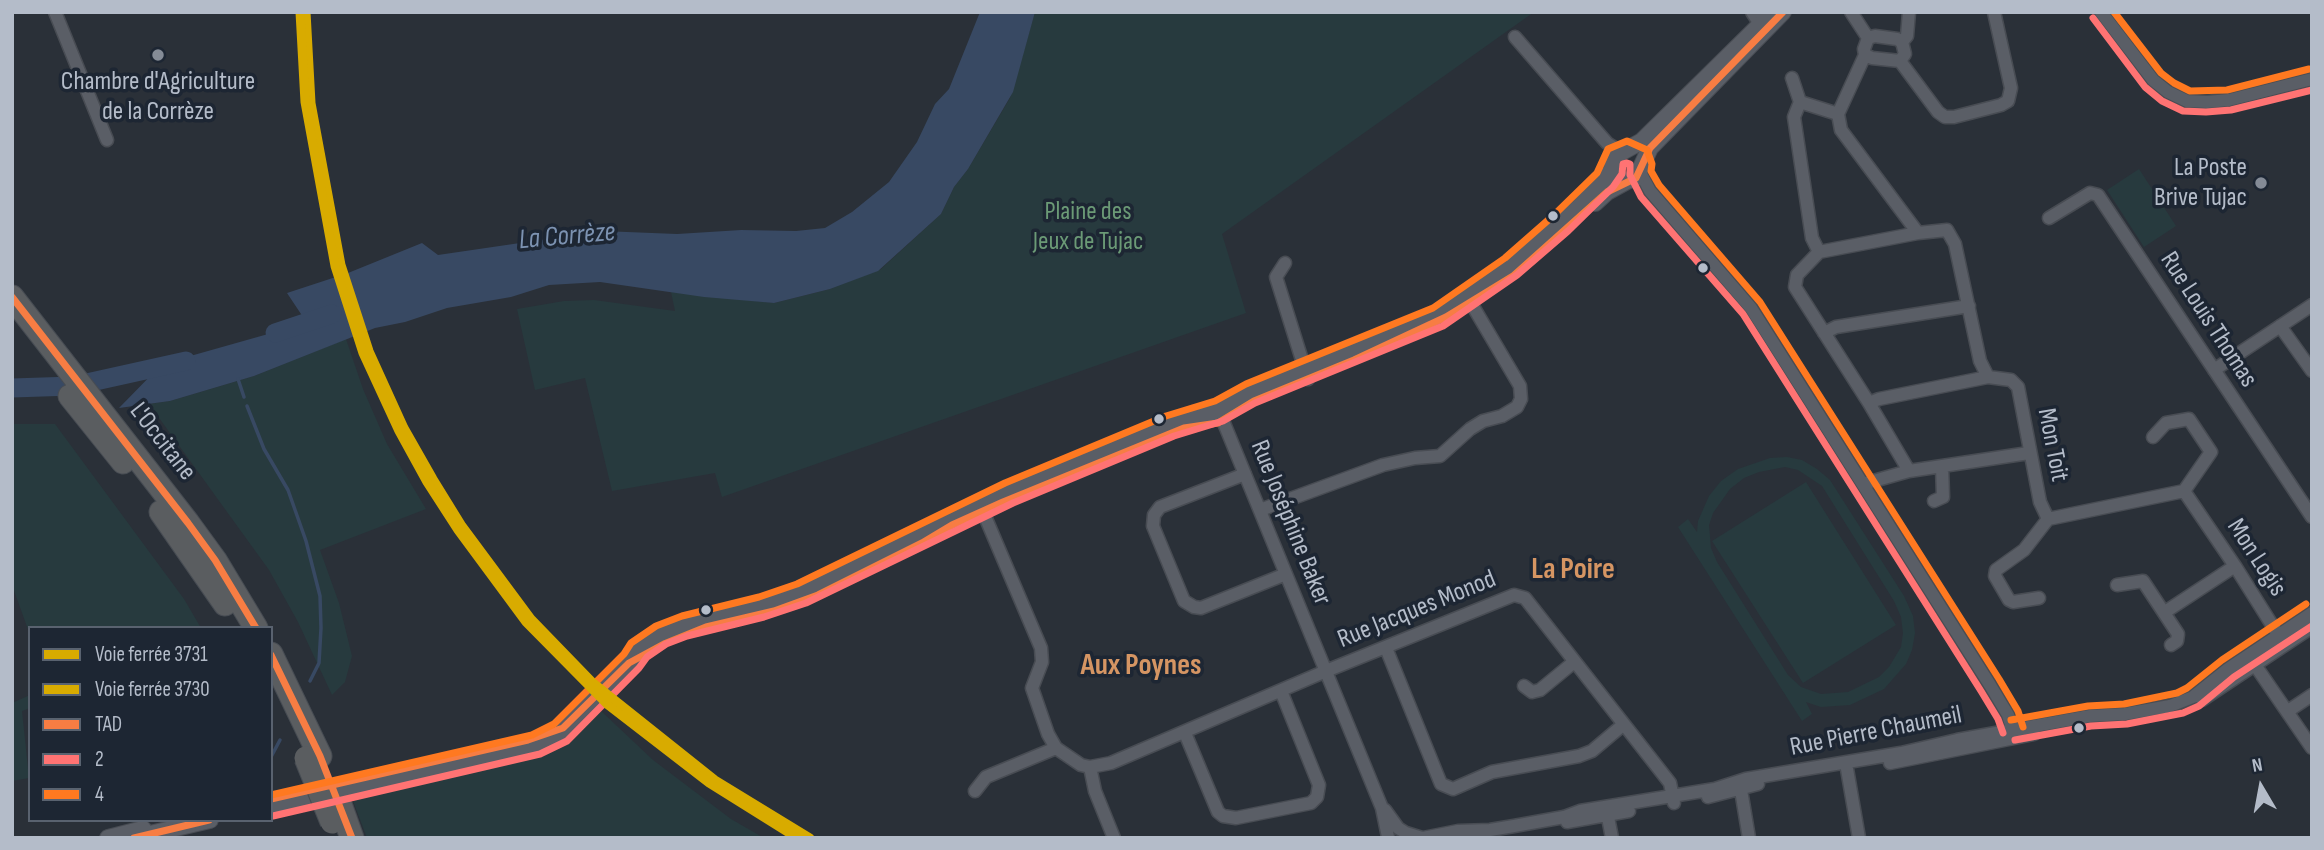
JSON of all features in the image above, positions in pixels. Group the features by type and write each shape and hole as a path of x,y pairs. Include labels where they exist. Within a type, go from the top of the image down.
{"highway":[{"name":"L'Occitane","path":"12,297 40,345 215,560 255,626"},
{"name":"L'Occitane","path":"12,322 40,345"},
{"name":"L'Occitane","path":"106,428 149,496 239,626"},
{"path":"273,659 337,822 352,838"},
{"path":"273,688 313,757"}],"street":[{"path":"55,12 107,140"},
{"path":"1307,376 1438,317 1534,247 1579,207 1616,155 1643,142 1758,23 1773,12"},
{"path":"982,509 1221,416 1250,394 1307,376 1403,339 1471,303 1513,276 1607,192 1635,174 1650,148 1758,23 1783,12"},
{"path":"1851,12 1868,38"},
{"path":"1902,42 1907,36 1909,12"},
{"path":"1865,55 1900,61 1938,112 1945,117 2001,106 2008,101 2011,88 1994,12"},
{"path":"2101,12 2153,80 2168,92 2187,101 2229,100 2312,79"},
{"path":"1868,38 1875,36 1902,42 1905,54 1900,61"},
{"path":"1516,37 1616,155 1618,178 1635,174"},
{"path":"1868,38 1864,48 1865,55 1838,114 1841,130 1918,233"},
{"path":"1792,79 1800,102 1794,117 1812,238 1819,252"},
{"path":"1800,102 1838,114"},
{"path":"1616,155 1636,153 1635,174 1751,308 1990,685 2008,715 2014,734"},
{"name":"Rue Louis Thomas","path":"2049,218 2090,193 2098,195 2312,517"},
{"path":"1869,403 1988,377 1980,361 1955,244 1947,230 1819,252 1797,275 1795,287 1909,471"},
{"path":"1285,263 1276,277 1307,376"},
{"path":"1260,510 1383,465 1440,456 1470,429 1517,407 1521,399 1520,386 1471,303"},
{"path":"2214,370 2312,305"},
{"path":"1824,332 1836,327 1969,306"},
{"path":"2280,326 2312,372"},
{"name":"Mon Toit","path":"1988,377 2011,380 2018,387 2040,502 2048,519"},
{"path":"273,806 524,748 560,733 563,727 632,661 639,650 669,632 719,616 781,602 1124,444 1170,426 1221,416"},
{"name":"Rue Joséphine Baker","path":"1221,416 1382,808 1396,835"},
{"path":"2153,437 2166,423 2189,419 2211,452 2184,491"},
{"path":"1863,484 1909,471 2029,453"},
{"path":"1934,501 1943,497 1942,466"},
{"path":"1245,474 1160,508 1154,515 1153,526 1184,601 1194,607 1201,608 1286,574"},
{"name":"Mon Toit","path":"2039,598 2013,602 2009,600 1995,576 1996,570 2024,550 2048,519 2184,491"},
{"name":"Mon Logis","path":"2184,491 2279,636 2296,638"},
{"path":"982,509 1041,648 1041,662 1034,681 1033,695 1056,748 1081,765 1090,767 1095,791 1114,838"},
{"path":"2165,612 2235,566"},
{"path":"2117,586 2143,581 2178,634 2177,640 2171,645"},
{"name":"Rue Jacques Monod","path":"1090,767 1111,763 1185,733 1326,671 1514,595 1525,598 1670,782 1674,800"},
{"name":"Rue Pierre Chaumeil","path":"1740,785 1917,758 2090,716 2126,714 2179,703 2193,697 2312,613"},
{"name":"Rue Pierre Chaumeil","path":"1481,838 1927,746 2172,712 2202,700 2312,627"},
{"path":"1386,648 1441,784 1453,789 1492,772 1579,756 1592,751 1624,724"},
{"path":"2259,649 2255,665 2312,748"},
{"path":"1524,686 1532,692 1540,690 1574,662"},
{"path":"1185,733 1218,812 1223,816 1236,818 1311,803 1317,797 1319,785 1281,691"},
{"path":"2288,711 2312,695"},
{"path":"273,799 527,740 563,727"},
{"path":"975,791 986,778 1056,748"},
{"path":"1847,769 1859,838"},
{"path":"1740,785 1749,838"},
{"path":"1607,811 1612,838"},
{"path":"108,838 172,822"},
{"path":"133,838 201,822"},
{"name":"Rue Pierre Chaumeil","path":"1396,835 1423,838 1458,831 1515,832"}],"green space":[{"name":"Plaine des Jeux de Tujac","path":"1035,12 1534,12 1222,234 1246,313 722,497 715,473 612,491 585,378 535,390 517,309 564,301 594,300 675,311 671,292 774,303 830,289 881,269 941,214 954,187 968,169 1010,98"},
{"path":"2139,169 2176,226 2144,247 2107,190"},
{"path":"346,339 363,389 387,444 426,509 320,550 339,603 352,656 345,682 332,695 298,622 269,570 149,404 170,401 254,376"},
{"path":"12,424 55,424 184,599 200,626 28,626 28,629 12,585"},
{"path":"1770,458 1802,460 1830,480 1904,596 1913,616 1915,633 1912,650 1906,664 1884,689 1850,705 1821,707 1806,702 1812,714 1802,721 1678,527 1688,519 1697,532 1698,521 1709,496 1721,481 1738,469","holes":["1785,467 1798,470 1822,486 1894,601 1901,617 1901,647 1889,667 1879,677 1848,692 1821,694 1801,687 1788,675 1717,562 1711,548 1709,525 1713,513 1730,489 1744,478 1759,472"]},
{"path":"1806,482 1896,625 1803,683 1712,541"},
{"path":"28,696 28,709 22,711 28,778 12,781 12,703"},
{"path":"600,710 653,760 731,819 764,838 367,838 350,793 532,751 582,726"}],"water":[{"path":"980,12 1035,12 1013,92 968,169 954,187 941,214 878,271 830,289 774,303 704,297 600,282 549,285 511,297 447,308 405,322 375,328 254,376 170,401 119,408 162,364 307,323 287,293 348,273 422,243 438,255 602,231 677,234 825,228 852,212 889,182 917,142 935,104 949,89"}],"waterway":[{"name":"La Corrèze","path":"275,333 332,314"},
{"name":"La Corrèze","path":"12,388 73,386 186,361"},
{"path":"238,379 244,397"},
{"path":"247,406 264,449 288,490 306,541 320,596 319,663 310,681"},
{"path":"273,753 280,740"}],"rail line":[{"name":"3730","path":"300,12 305,102 335,266 363,353 399,431 427,482 458,530 526,622 608,705 709,783 797,838"},
{"name":"3731","path":"306,12 311,103 341,265 369,351 404,428 433,479 462,526 531,619 592,682 715,780 810,838"}],"transit line":[{"name":"TAD","path":"273,799 528,740 563,728 629,663 664,644 706,627 774,611 818,595 952,525 1003,502 1184,428 1218,423 1254,401 1354,360 1446,317 1513,276 1607,192 1636,178 1650,148 1783,12"},
{"name":"4","path":"2114,12 2161,73 2190,91 2227,90 2309,69"},
{"name":"2","path":"2093,18 2145,87 2162,101 2183,111 2231,110 2312,90"},
{"name":"4","path":"273,795 532,735 554,724 624,654 631,643 656,626 682,616 759,597 797,584 1005,483 1166,416 1215,401 1246,384 1433,308 1505,258 1597,173 1608,149 1627,141 1647,150 1652,164 1651,171 1659,185 1760,302 1999,679 2018,711 2023,727"},
{"name":"2","path":"273,816 540,754 567,741 647,657 666,644 806,603 1013,503 1174,436 1223,421 1255,403 1443,326 1517,275 1568,231 1613,187 1622,174 1623,164 1627,163 1630,164 1630,175 1641,197 1743,314 1981,691 2003,733"},
{"name":"TAD","path":"12,297 188,523 215,560 255,626"},
{"name":"4","path":"2011,720 2088,706 2124,704 2177,693 2306,604"},
{"name":"2","path":"2015,740 2183,713 2199,706 2234,677 2312,626"},
{"name":"TAD","path":"273,659 320,756 352,838"},
{"name":"TAD","path":"134,838 201,822"}],"place":[{"name":"Chambre d'Agriculture de la Corrèze","path":"158,55"},
{"name":"La Poste Brive Tujac","path":"2261,183"}],"district":[{"name":"La Poire","path":"1573,570"},
{"name":"Aux Poynes","path":"1141,666"}]}
